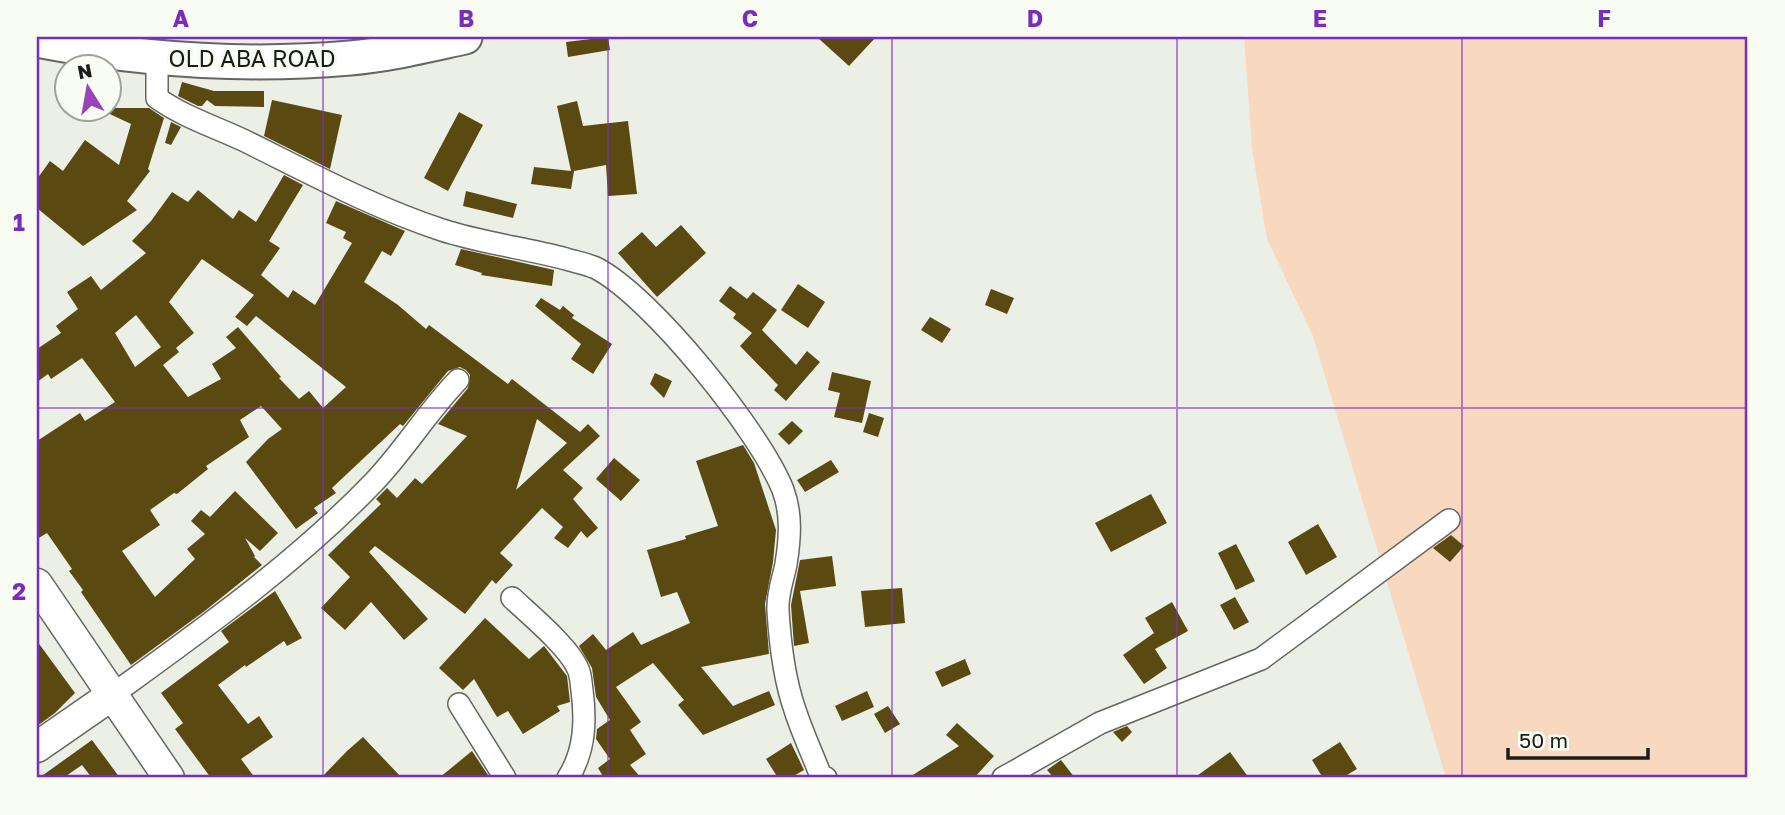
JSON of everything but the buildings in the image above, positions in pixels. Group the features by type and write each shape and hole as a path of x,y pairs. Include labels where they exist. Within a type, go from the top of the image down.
{"main road":[{"name":"OLD ABA ROAD","path":"37,40 157,57 265,63 353,58 466,37"},
{"path":"37,584 169,778"},
{"path":"37,747 112,695"}],"street":[{"path":"157,57 157,99 178,113 240,139 314,177 443,230 595,268 626,288 679,343 728,402 759,446 783,489 791,516 778,609 785,667 794,710 820,774 826,778"},
{"path":"112,695 231,609 315,537 374,482 440,398 458,380"},
{"path":"1003,778 1100,723 1261,659 1449,520"},
{"path":"512,598 554,638 578,668 585,711 583,737 576,765 568,778"},
{"path":"459,704 505,778"}],"shaded area":[{"path":"1244,37 1748,37 1748,778 1446,778 1313,336 1267,239 1252,148"}]}
